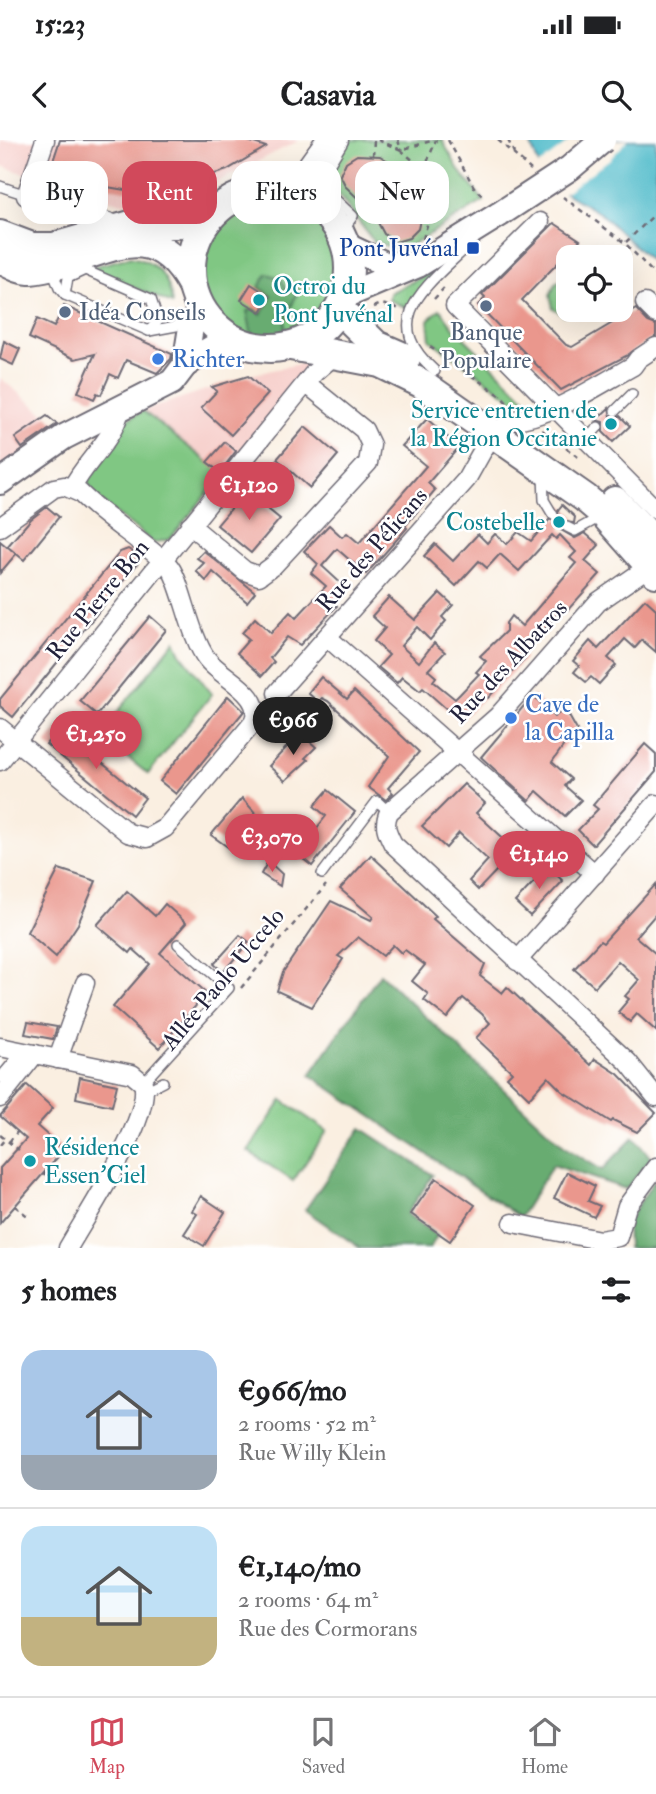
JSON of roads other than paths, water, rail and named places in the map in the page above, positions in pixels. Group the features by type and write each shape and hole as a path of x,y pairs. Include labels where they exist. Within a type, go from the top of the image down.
{"main road":[{"path":"291,346 312,337 342,302 418,265 494,208 570,169 603,140"},
{"path":"0,235 32,247 54,247 131,225 175,224"},
{"path":"185,365 196,296 191,261 196,239 205,224"},
{"path":"334,224 345,245 349,262 342,302 376,345 435,371 500,426 542,467 604,514 654,561"},
{"path":"0,259 27,271 121,242 137,241 155,247 184,269 196,296 222,331 242,342 273,348 291,346 380,363 421,383 500,426 596,484 654,561"},
{"path":"345,245 385,264 418,265"},
{"path":"0,482 64,437 172,383 185,365 215,346 242,342"}],"street":[{"path":"38,161 45,140"},
{"path":"310,161 325,140"},
{"path":"326,161 339,140"},
{"path":"540,222 455,306 554,408 592,433 656,510"},
{"path":"190,525 245,572 259,576 274,565 368,463 371,445 364,430 310,379 315,368 311,360 291,346"},
{"path":"500,426 554,408 633,366 636,355 656,347"},
{"name":"Rue Pierre Bon","path":"0,761 161,560 310,379 335,354"},
{"path":"72,488 81,469 114,430 120,410"},
{"name":"Rue des Pélicans","path":"277,693 466,480 500,426"},
{"path":"0,527 44,492 58,486 72,488 170,567 197,644 209,662 255,704 253,723 165,828 147,838 128,833 0,728"},
{"name":"Rue des Albatros","path":"387,820 498,716 598,603 654,561"},
{"path":"327,637 595,874"},
{"path":"517,961 656,804"},
{"path":"387,820 393,845 628,1062 656,1097"},
{"path":"58,1059 85,983"},
{"path":"0,1047 132,1073 144,1087 143,1108 114,1169 68,1248"},
{"path":"0,1098 29,1053"},
{"path":"513,1223 600,1240 618,1237 627,1206 656,1167"}],"lane":[{"path":"0,186 21,194"},
{"path":"435,371 414,350 409,339 407,318 412,303 494,208"},
{"path":"108,217 131,225"},
{"path":"50,266 59,288 65,295 149,331 176,326 196,296"},
{"path":"65,295 68,278 85,270 151,299 158,320 149,331"},
{"path":"615,411 632,394"},
{"path":"542,467 544,500 553,515"},
{"path":"567,527 575,531 604,514"},
{"path":"322,874 377,802 387,820"},
{"path":"144,1087 229,988 178,944"},
{"path":"0,1078 29,1053"},
{"name":"Allée Paolo Uccelo","path":"144,1087 163,1082"}],"water":[{"path":"529,140 656,140 656,266 601,214 552,185 539,165"}],"place":[{"name":"Pont Juvénal","path":"473,248"},
{"name":"Octroi du Pont Juvénal","path":"259,300"},
{"name":"Banque Populaire","path":"486,306"},
{"name":"Idéa Conseils","path":"65,312"},
{"name":"Richter","path":"158,359"},
{"name":"Service entretien de la Région Occitanie","path":"611,424"},
{"name":"Costebelle","path":"559,522"},
{"name":"Cave de la Capilla","path":"511,718"},
{"name":"Résidence Essen'Ciel","path":"30,1161"}]}
